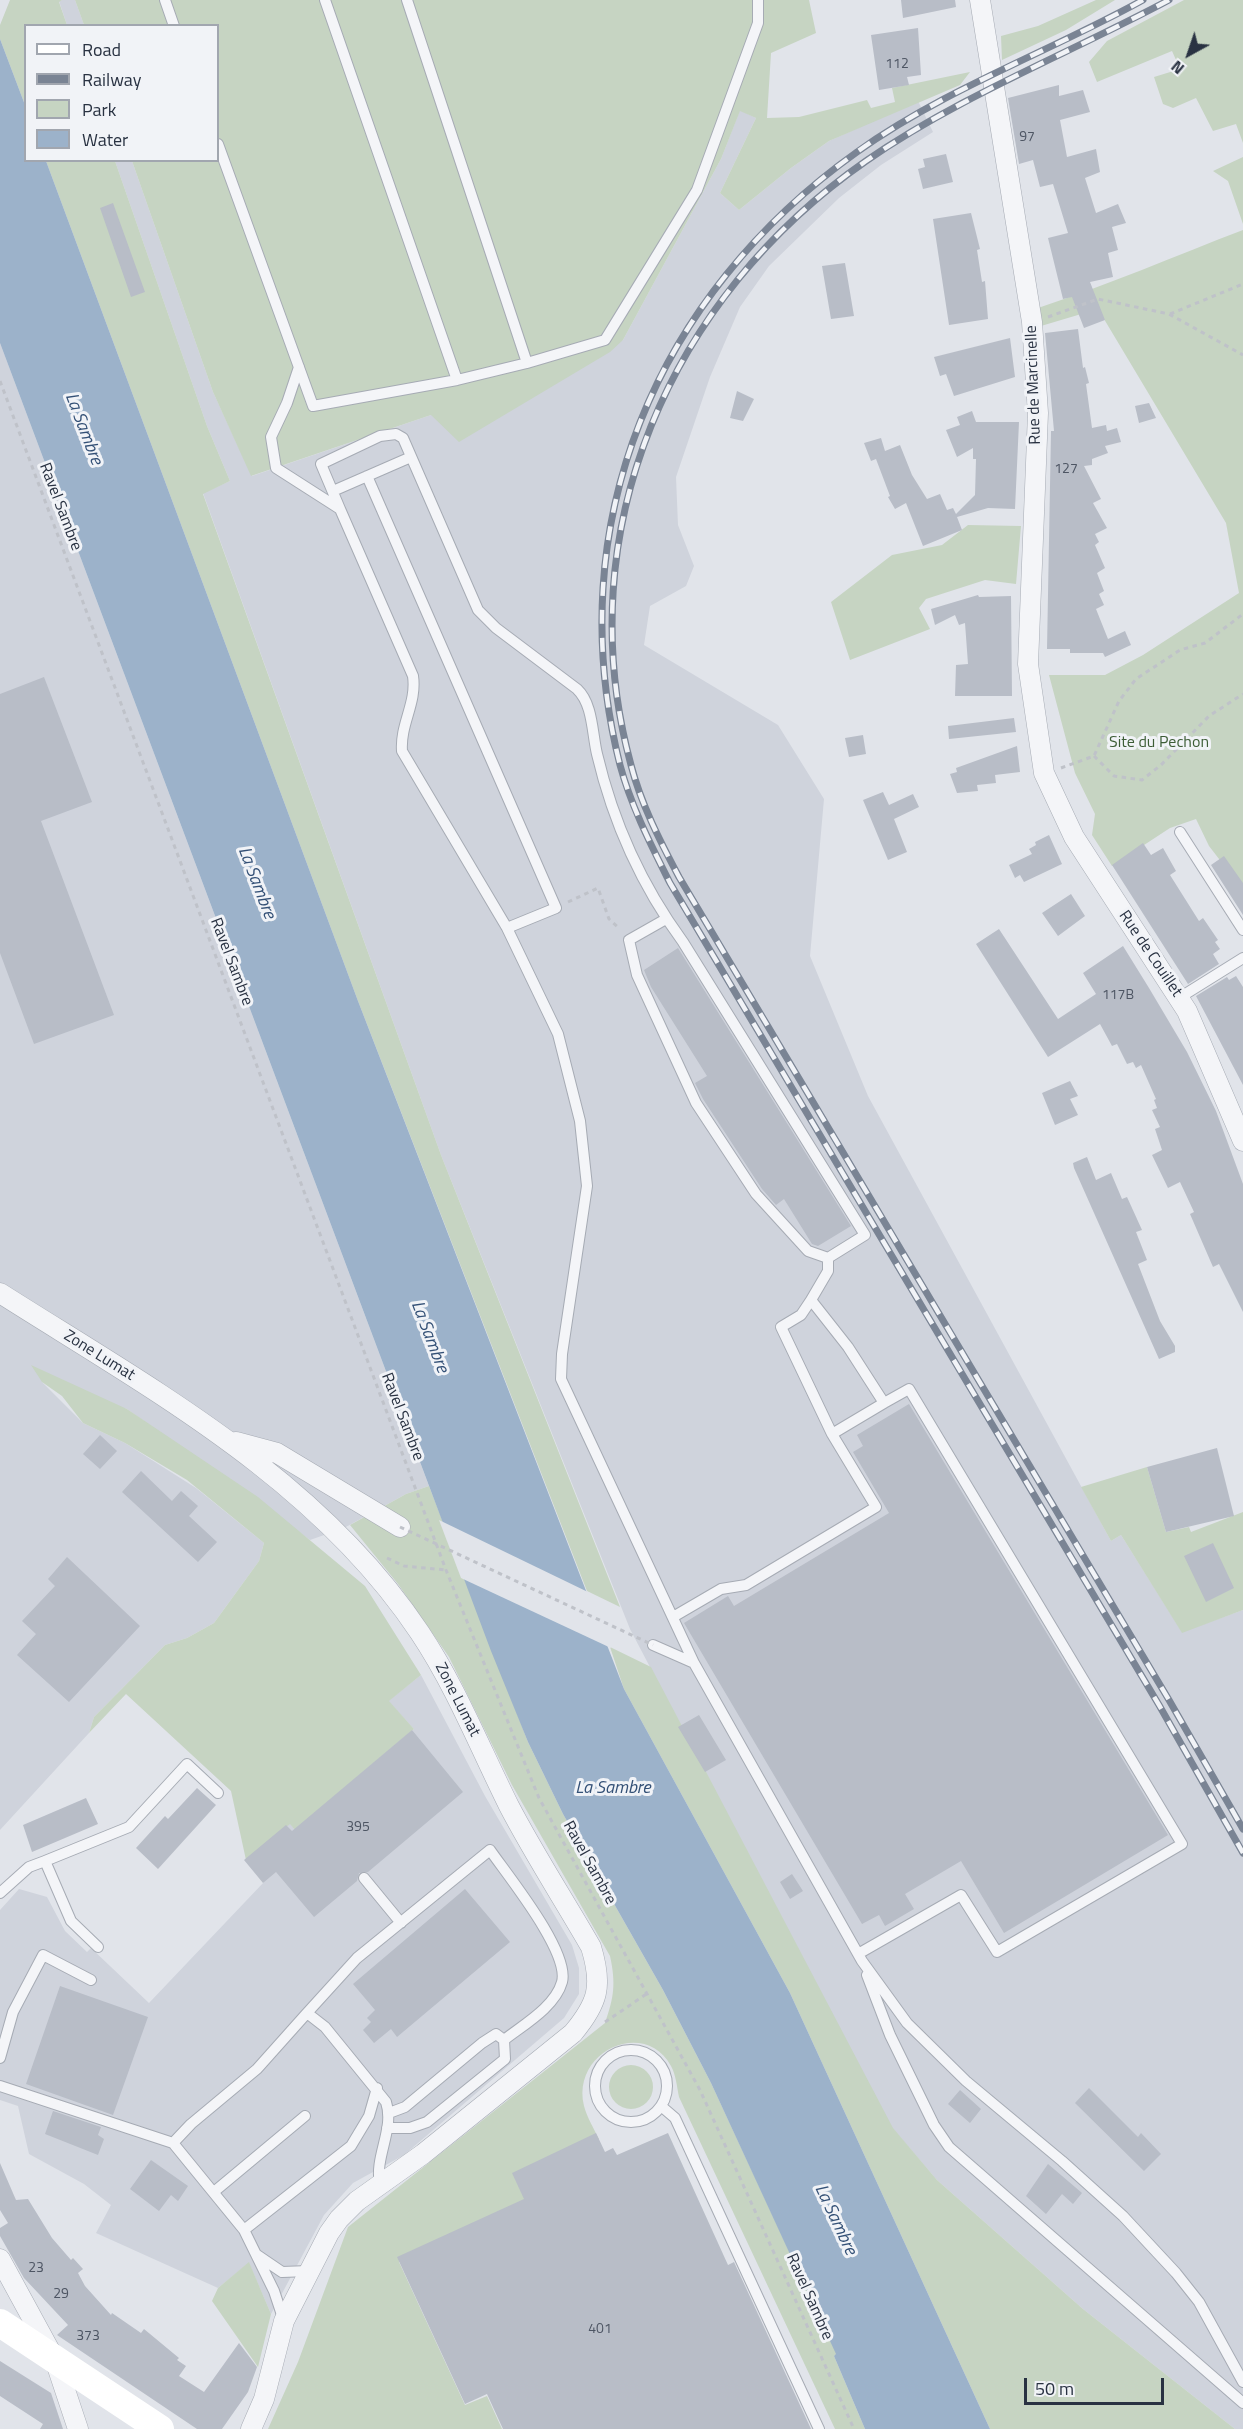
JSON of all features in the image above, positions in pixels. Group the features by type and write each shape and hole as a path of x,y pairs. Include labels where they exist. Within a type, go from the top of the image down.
{"main road":[{"path":"0,2323 160,2429"}],"street":[{"name":"Rue de Marcinelle","path":"980,0 1032,322 1038,414 1028,664 1044,773"},
{"name":"Rue de Couillet","path":"1044,773 1074,837 1179,998 1243,1141"},
{"name":"Zone Lumat","path":"0,1293 229,1440 294,1493 338,1533 365,1563 419,1632 448,1679 510,1807 591,1947 598,1968 598,1991 591,2012 573,2033 423,2154 357,2201 339,2219 284,2321 264,2399 251,2429"},
{"path":"229,1440 277,1453 400,1527"},
{"path":"0,2259 55,2360 78,2429"}],"lane":[{"path":"165,0 173,24"},
{"path":"325,0 457,380"},
{"path":"407,0 527,363"},
{"path":"219,147 313,406 457,380 527,363 605,340 697,190 758,23 758,0"},
{"path":"299,367 287,402 271,437 276,468 340,509"},
{"path":"828,1258 865,1235 683,942 666,919 637,866 610,801 598,758 587,701 577,689 484,619 403,438 396,434 380,436 321,464 413,676 414,701 401,735 402,751 507,928 558,1034 584,1143 585,1207 562,1354 561,1379 694,1663 860,1958 907,2023 966,2081 1062,2161 1123,2216 1176,2273 1199,2302 1243,2382"},
{"path":"333,491 411,457"},
{"path":"367,476 556,908 507,928"},
{"path":"1180,832 1243,930"},
{"path":"666,919 629,940 637,975 696,1103 756,1194 808,1251 828,1258"},
{"path":"1179,998 1243,958"},
{"path":"673,1617 721,1590 746,1585 876,1507 832,1434 782,1327 801,1315 811,1300 828,1270 828,1258"},
{"path":"811,1300 848,1347 884,1403"},
{"path":"832,1434 909,1389 1182,1844 997,1952 961,1895 860,1958"},
{"path":"653,1644 694,1663"},
{"path":"0,1893 29,1867 129,1827 187,1764 218,1793"},
{"path":"173,2143 191,2124 257,2069 357,1958 490,1850 546,1932 560,1958 562,1981 547,2006 504,2040"},
{"path":"45,1861 71,1921 99,1947"},
{"path":"364,1878 401,1923"},
{"path":"0,2058 13,2012 43,1956 91,1980"},
{"path":"860,1958 890,2035 934,2125 949,2146 1243,2403"},
{"path":"307,2013 325,2027 376,2088 389,2113 378,2174 380,2184"},
{"path":"387,2128 410,2128 427,2122 506,2059 504,2040 496,2034 405,2107 389,2113"},
{"path":"636,2050 657,2062 667,2084 661,2106 643,2120 632,2122 610,2115 596,2097 597,2073 613,2055 636,2050"},
{"path":"0,2086 173,2143 215,2191 244,2230 274,2291 284,2321"},
{"path":"244,2230 351,2146 369,2116 376,2088"},
{"path":"661,2106 675,2118 819,2429"},
{"path":"215,2191 305,2116"},
{"path":"256,2255 282,2272 309,2271"}],"path":[{"path":"1169,314 1243,284"},
{"path":"1032,322 1098,299 1169,314 1243,355"},
{"name":"Ravel Sambre","path":"0,381 446,1570 539,1798 700,2090 854,2429"},
{"path":"1044,773 1094,756 1119,701 1136,679 1180,650 1204,643 1243,614"},
{"path":"1094,756 1114,776 1142,780 1161,765 1209,716 1243,694"},
{"path":"556,908 598,888 609,920 629,940"},
{"path":"400,1527 653,1644"},
{"path":"365,1563 377,1554 404,1566 446,1570"},
{"path":"573,2033 605,2022 648,1993"}],"shaded area":[{"path":"75,0 84,24 67,24 59,1"},
{"path":"918,101 933,132 881,165 839,198 769,266 740,307 710,377 676,477 678,525 694,566 686,586 650,606 644,645 778,725 824,799 810,956 868,1096 1111,1541 1121,1535 1182,1632 1243,1610 1243,2429 1235,2429 1083,2309 937,2180 892,2128 630,1629 441,1155 203,493 230,481 207,426 115,162 132,162 213,392 252,476 431,415 623,340 721,159 740,110 756,118 720,193 739,210 829,141"},
{"path":"0,343 429,1486 406,1494 344,1528 310,1540 127,1409 42,1382 83,1423 125,1443 196,1488 264,1543 259,1561 214,1623 187,1638 165,1645 94,1717 89,1733 0,1830"},
{"path":"421,1675 485,1796 572,1945 579,1968 579,1994 564,2018 404,2155 353,2183 324,2215 271,2314 249,2263 218,2288 96,2233 111,2205 84,2184 29,2154 18,2106 0,2100 0,1910 19,1889 47,1897 65,1931 87,1952 91,1948 149,2003 264,1882 246,1860 290,1823 295,1830 414,1729 388,1701"}],"green space":[{"path":"10,0 62,0 59,2 67,24 24,24 24,102 0,39 0,25"},
{"path":"75,0 809,0 816,33 771,53 767,118 799,117 867,100 871,108 895,102 892,88 970,72 960,85 829,141 739,210 720,193 756,118 740,111 721,159 623,340 610,352 459,442 431,415 251,476 213,392 132,162 219,162 219,24 84,24"},
{"path":"1096,0 1115,0 1066,30 1002,60 1001,36 1038,26"},
{"path":"1184,0 1243,0 1243,143 1236,124 1213,131 1196,98 1173,108 1163,104 1154,77 1180,69 1172,51 1097,82 1089,62 1107,41"},
{"path":"1243,157 1243,224 1228,181 1213,171"},
{"path":"46,162 115,162 207,426 230,481 203,494 441,1155 620,1607 587,1591 358,1001"},
{"name":"Site du Pechon","path":"1243,230 1243,890 1209,846 1196,819 1170,828 1112,866 1092,835 1095,814 1075,773 1049,675 1105,675 1143,655 1239,593 1226,523 1098,309 1041,326 1038,308"},
{"path":"968,525 1021,526 1016,584 985,580 926,599 919,608 930,629 850,660 831,602 892,555 942,545"},
{"path":"31,1365 127,1409 258,1497 365,1586 421,1675 389,1701 414,1729 295,1830 290,1824 246,1860 231,1791 126,1694 89,1733 94,1717 165,1645 187,1638 214,1623 259,1561 264,1543 187,1480 125,1443 83,1423 62,1396 42,1382"},
{"path":"1147,1467 1166,1532 1189,1527 1191,1532 1243,1512 1243,1610 1182,1633 1121,1535 1111,1541 1081,1487"},
{"path":"429,1486 528,1742 563,1814 663,1990 711,2083 837,2354 834,2356 865,2429 835,2429 679,2097 671,2066 659,2052 645,2044 629,2043 613,2047 599,2057 588,2070 583,2087 584,2106 599,2139 515,2177 527,2204 399,2262 465,2405 487,2396 502,2429 268,2429 298,2362 348,2227 605,2023 612,1998 613,1975 610,1956 512,1785 449,1657 398,1584 350,1525 406,1494"},
{"path":"610,1647 651,1667 893,2128 937,2180 1083,2309 1235,2429 990,2429 790,1993 624,1689"},
{"path":"631,2065 646,2072 653,2087 646,2102 631,2109 616,2102 609,2087 616,2072"},
{"path":"249,2262 271,2314 258,2367 212,2301 218,2288"}],"water":[{"name":"La Sambre","path":"0,39 24,102 24,162 46,162 358,1001 624,1689 790,1993 990,2429 865,2429 834,2356 836,2354 711,2083 663,1990 563,1814 528,1742 491,1651 0,343"}],"pier":[{"path":"439,1520 590,1593 611,1648 461,1578"}],"building":[{"path":"901,0 955,0 956,7 903,18"},
{"path":"918,28 921,75 907,77 909,85 879,90 871,35"},
{"path":"1059,85 1059,96 1083,90 1090,112 1060,120 1067,157 1096,149 1100,172 1085,178 1096,213 1118,204 1126,223 1112,227 1118,250 1108,253 1113,277 1090,282 1105,320 1084,328 1072,297 1063,299 1048,238 1068,233 1053,184 1040,187 1033,160 1019,164 1008,98"},
{"path":"946,154 953,182 923,189 918,169 925,167 923,159"},
{"path":"113,203 145,292 131,297 100,208"},
{"path":"971,213 980,249 977,250 982,282 985,281 988,319 949,325 933,219"},
{"path":"845,263 854,316 831,319 822,266"},
{"path":"1078,329 1083,368 1085,367 1089,383 1086,384 1092,428 1106,425 1107,431 1117,428 1121,442 1105,446 1108,453 1092,459 1092,465 1084,466 1101,499 1093,503 1107,528 1095,534 1099,542 1095,545 1105,568 1097,573 1104,591 1099,594 1104,605 1096,609 1108,639 1125,631 1131,645 1105,657 1103,653 1070,653 1070,649 1047,649 1051,431 1054,431 1045,333"},
{"path":"1010,338 1015,377 954,396 946,374 940,376 934,357"},
{"path":"737,391 754,399 743,421 730,418"},
{"path":"1149,403 1156,418 1139,423 1135,406"},
{"path":"972,411 976,422 1019,422 1015,509 988,508 957,517 962,530 923,546 906,503 895,509 888,497 890,496 876,459 871,461 864,443 881,438 885,451 900,445 912,475 927,499 940,494 947,510 953,508 956,514 975,495 976,459 973,459 973,448 957,457 946,430 960,425 957,417"},
{"path":"978,595 979,597 1011,596 1012,696 955,696 956,665 968,664 965,623 959,625 955,615 935,625 931,609"},
{"path":"44,677 92,802 41,821 114,1015 34,1044 0,953 0,694"},
{"path":"1014,718 1016,732 949,739 948,726"},
{"path":"863,735 866,754 849,757 845,738"},
{"path":"1017,746 1020,772 995,775 996,783 977,785 978,791 957,793 950,774 957,772 956,768"},
{"path":"883,792 889,805 913,794 919,807 894,819 907,852 888,860 863,800"},
{"path":"1049,835 1062,864 1024,882 1020,875 1015,878 1009,865 1032,854 1029,849 1036,845 1035,842"},
{"path":"1143,843 1151,855 1163,848 1176,871 1170,875 1199,921 1203,918 1218,940 1215,942 1220,949 1213,954 1219,964 1188,984 1112,865"},
{"path":"1224,856 1243,883 1243,915 1211,865"},
{"path":"1071,894 1085,916 1058,936 1042,913"},
{"path":"999,929 1058,1019 1096,994 1083,973 1123,946 1187,1052 1216,1111 1243,1184 1243,1312 1219,1264 1213,1267 1190,1214 1194,1212 1180,1182 1168,1188 1152,1155 1162,1150 1155,1129 1160,1127 1152,1110 1157,1108 1154,1100 1156,1099 1141,1065 1136,1068 1133,1062 1127,1064 1117,1044 1112,1046 1100,1024 1048,1057 976,944"},
{"path":"678,948 851,1226 818,1246 812,1244 784,1199 776,1205 762,1189 695,1083 707,1076 651,987 644,970"},
{"path":"1236,976 1243,987 1243,1085 1196,996 1227,977 1229,980"},
{"path":"1070,1081 1078,1096 1070,1099 1078,1115 1055,1125 1042,1093"},
{"path":"1087,1157 1096,1180 1111,1173 1122,1199 1127,1197 1142,1230 1136,1232 1147,1260 1138,1264 1160,1321 1175,1346 1175,1352 1159,1359 1074,1168 1073,1163"},
{"path":"909,1404 1168,1835 1004,1933 961,1861 905,1894 914,1909 885,1926 879,1915 862,1924 684,1623 728,1596 734,1606 889,1513 853,1452 863,1446 857,1435"},
{"path":"100,1435 117,1451 100,1469 83,1454"},
{"path":"1217,1448 1234,1516 1166,1532 1147,1467"},
{"path":"141,1471 172,1501 181,1491 198,1506 189,1516 217,1542 198,1562 122,1492"},
{"path":"1213,1543 1234,1588 1206,1602 1184,1556"},
{"path":"67,1557 140,1626 69,1702 17,1655 36,1634 22,1621 55,1586 48,1579"},
{"path":"699,1715 726,1760 705,1772 678,1727"},
{"path":"412,1730 463,1792 368,1872 359,1873 357,1881 314,1917 276,1872 263,1883 244,1860 286,1825 292,1831"},
{"path":"197,1788 216,1805 158,1869 136,1848 165,1816 168,1819"},
{"path":"86,1798 98,1824 32,1852 23,1825"},
{"path":"792,1874 803,1891 790,1899 780,1882"},
{"path":"465,1889 510,1942 397,2037 391,2029 374,2043 363,2030 371,2022 367,2018 375,2010 353,1984"},
{"path":"60,1986 148,2017 113,2115 26,2084"},
{"path":"1089,2088 1138,2137 1141,2133 1161,2154 1144,2171 1075,2103"},
{"path":"960,2090 981,2109 970,2123 948,2104"},
{"path":"53,2111 101,2127 98,2135 104,2139 98,2155 45,2134"},
{"path":"596,2133 605,2152 613,2148 617,2155 668,2133 728,2265 734,2262 811,2429 503,2429 487,2394 465,2404 397,2257 524,2199 512,2173"},
{"path":"151,2160 188,2186 178,2201 171,2195 159,2211 130,2189"},
{"path":"0,2163 16,2200 28,2199 52,2238 71,2260 73,2258 83,2269 78,2273 85,2286 111,2315 112,2313 141,2333 144,2329 179,2358 177,2360 186,2366 179,2376 204,2392 239,2343 257,2367 248,2392 222,2429 197,2429 57,2335 68,2325 24,2278 0,2236 0,2228 8,2223 0,2210"},
{"path":"1048,2164 1082,2193 1073,2204 1062,2194 1046,2214 1026,2196"},
{"path":"0,2361 51,2393 63,2429 40,2429 43,2424 0,2396"}],"railway":[{"path":"1143,0 961,90 857,152 787,210 727,274 678,345 640,422 615,503 603,588 604,675 620,765 642,825 670,883 1159,1705 1243,1853"},
{"path":"1169,0 939,116 866,161 797,216 738,280 689,350 651,426 626,507 613,591 615,677 635,780 652,822 679,877 1169,1700 1243,1829"}]}
